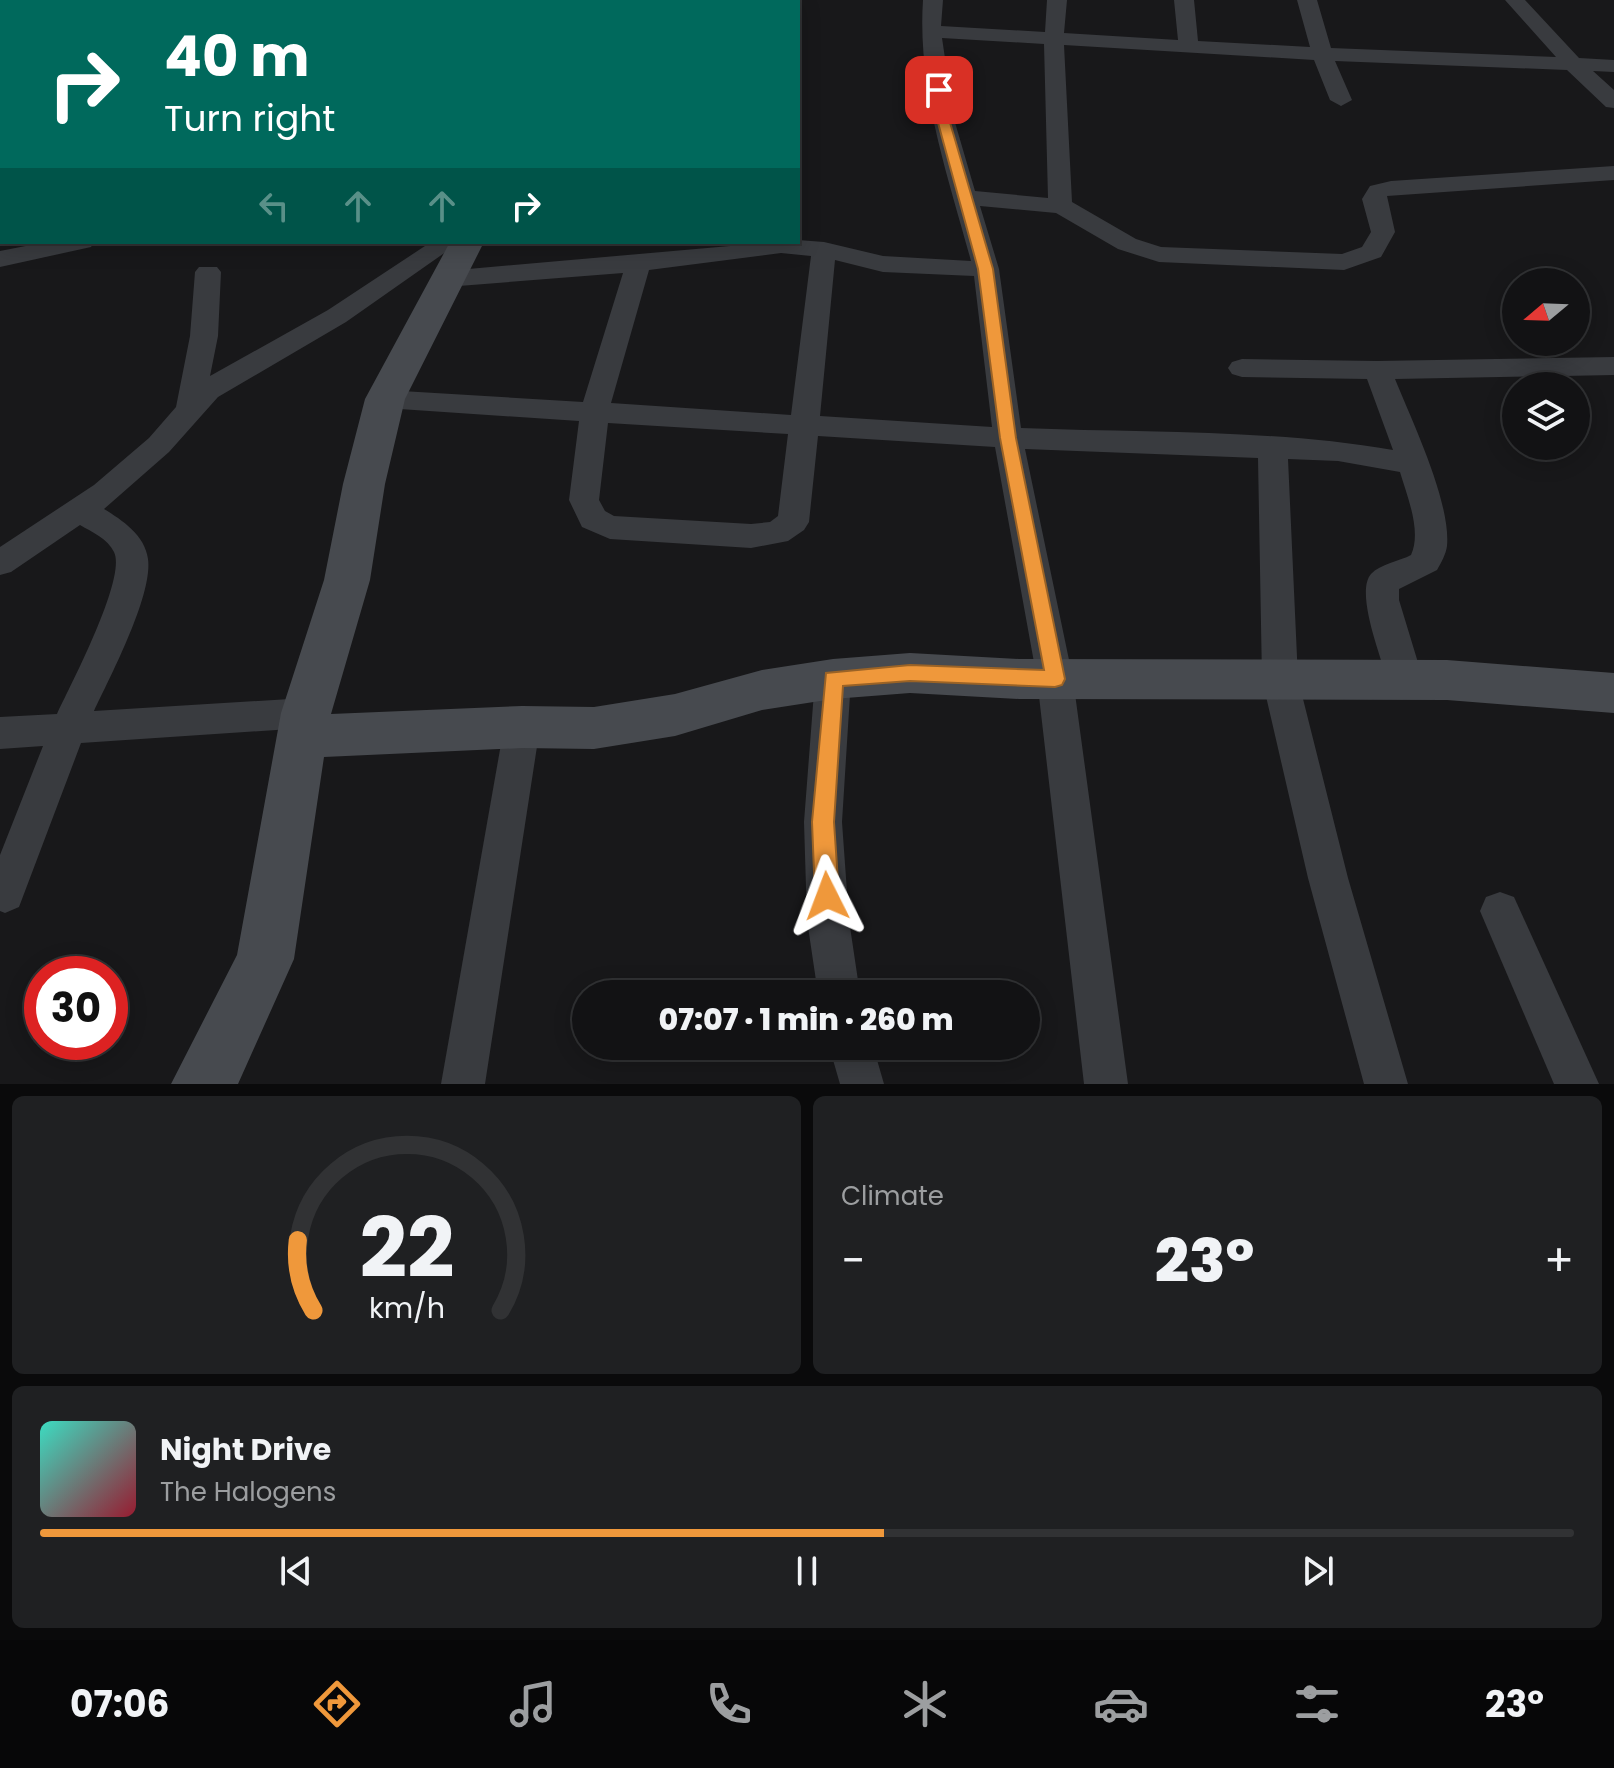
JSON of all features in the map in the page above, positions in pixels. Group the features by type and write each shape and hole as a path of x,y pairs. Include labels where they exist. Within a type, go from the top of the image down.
{"street":[{"path":"933,0 931,31 943,119 986,269 1008,438 1055,679 1106,1084"},
{"path":"1057,0 1054,38 1060,206"},
{"path":"1184,0 1189,46"},
{"path":"1307,0 1322,54 1341,100"},
{"path":"1515,0 1573,64 1614,102"},
{"path":"931,31 1322,54 1614,66"},
{"path":"965,197 1060,206 1078,213 1143,251 1344,262 1372,252 1383,232 1374,199 1378,191 1614,173"},
{"path":"0,259 72,244"},
{"path":"0,563 105,493 159,445 208,390 454,254 638,264 684,250 781,246 824,250 883,264 986,269"},
{"path":"638,264 594,414 584,500 593,519 610,527 751,536 777,533 793,522 824,250"},
{"path":"202,1084 215,1066 265,959 304,725 347,580 364,484 385,399 454,254"},
{"path":"190,410 204,336 208,272"},
{"path":"1242,368 1377,370 1614,366"},
{"path":"1377,370 1414,464 1433,539 1425,563 1395,573 1383,583 1382,600 1405,679"},
{"path":"385,399 1008,438 1338,451 1414,464"},
{"path":"1273,447 1280,679 1328,878 1386,1084"},
{"path":"5,894 68,730 118,616 132,573 132,559 122,536 80,510"},
{"path":"0,733 304,725 594,728 675,715 762,690 833,679 910,673 1055,679 1447,680 1614,693"},
{"path":"833,679 823,822 828,920 837,980"},
{"path":"463,1084 522,727"},
{"path":"1500,911 1577,1084"},
{"path":"855,1060 862,1084"}],"route":[{"path":"827,896 823,822 833,679 910,673 1055,679 1008,438 986,269 943,119 939,90"}]}
